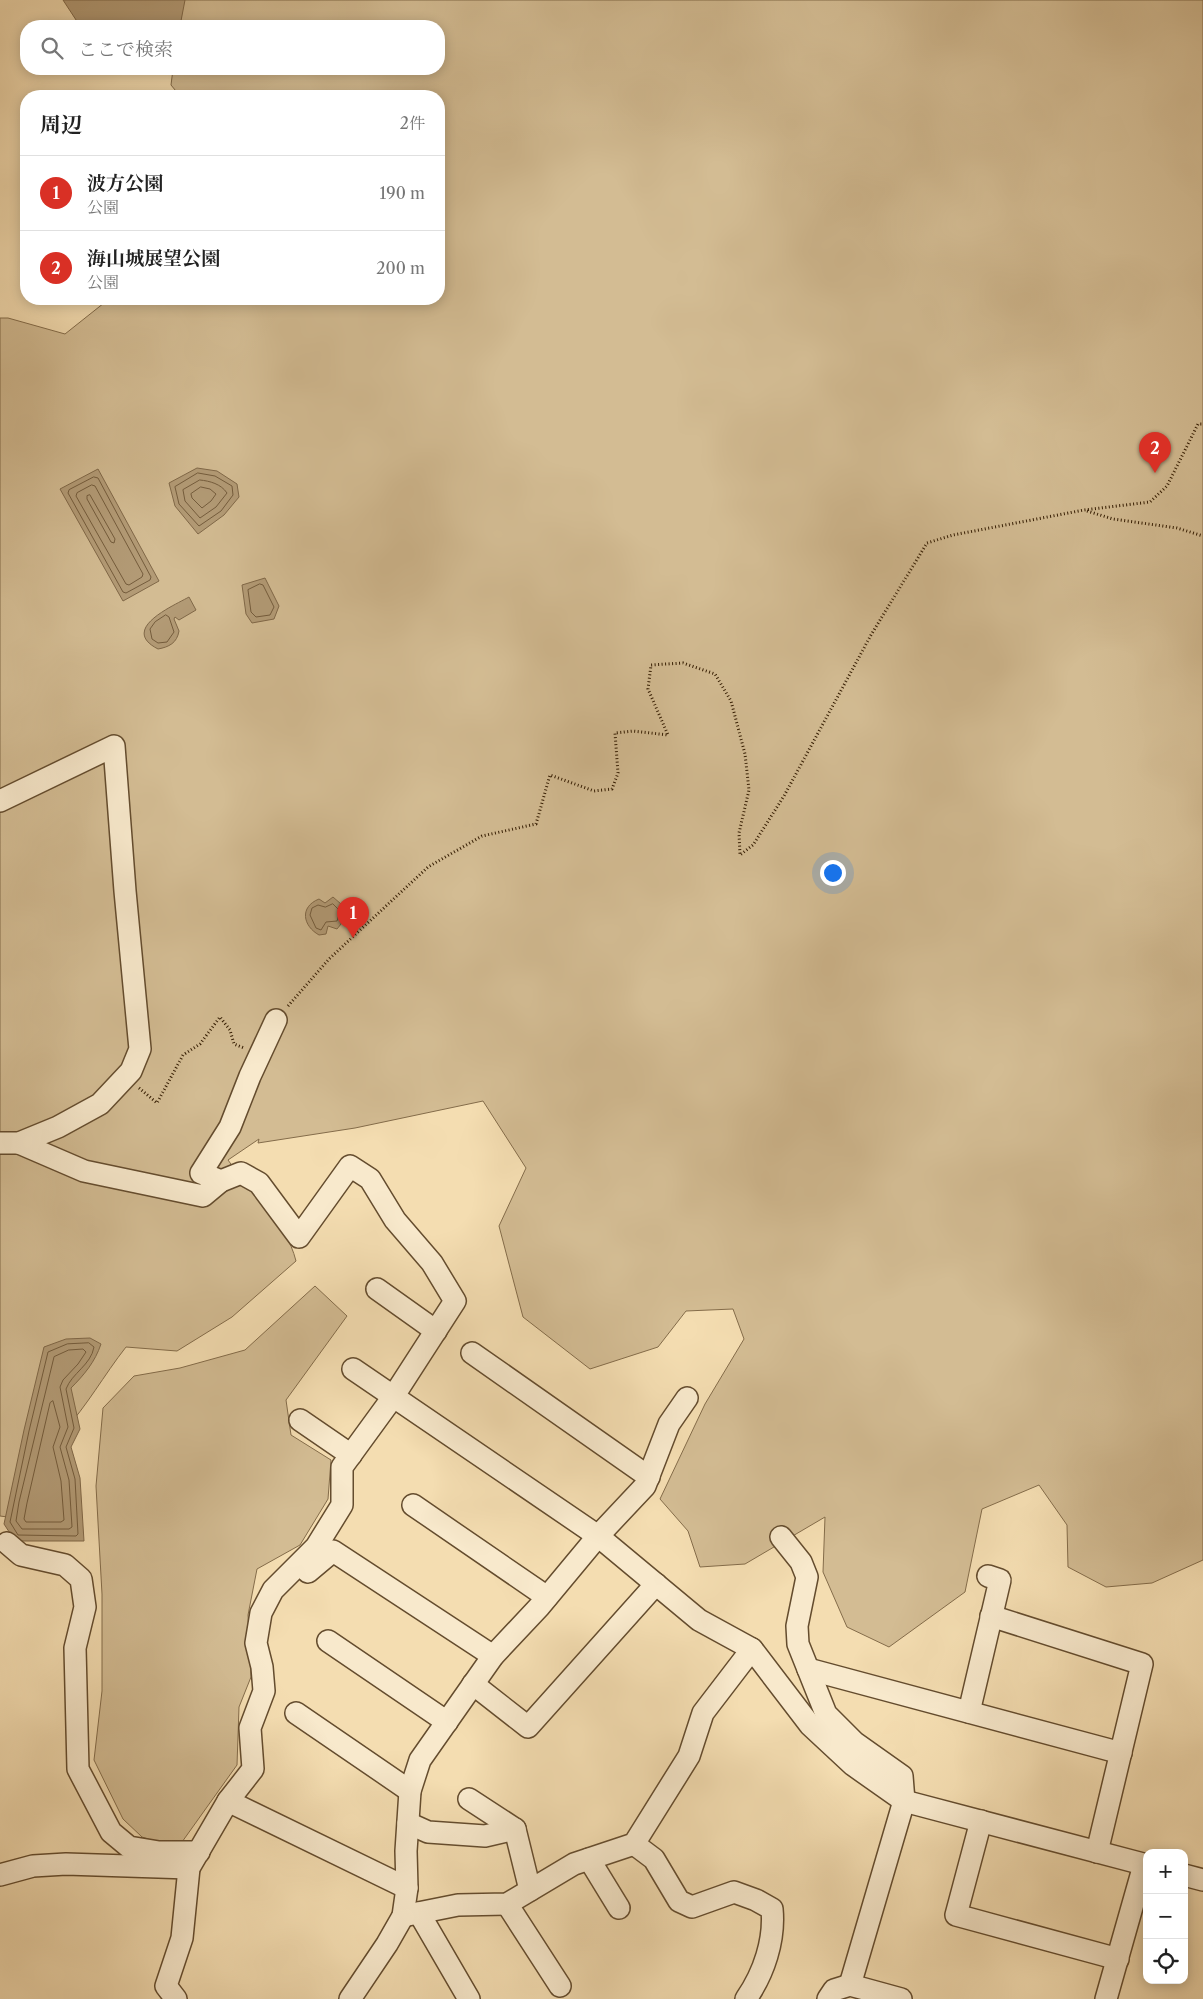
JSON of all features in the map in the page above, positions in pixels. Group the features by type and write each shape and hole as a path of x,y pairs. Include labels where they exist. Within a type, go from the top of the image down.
{"street":[{"path":"0,801 114,746 125,892 140,1049 131,1071 100,1104 58,1127 10,1143"},
{"path":"221,1181 201,1173 230,1127 276,1020"},
{"path":"10,1143 84,1171 203,1196 221,1181 241,1173 259,1183 298,1237 350,1166 370,1179 395,1220 432,1263 455,1301 393,1397 342,1467 342,1505 316,1548 273,1590 261,1613 256,1642 262,1667 264,1691 250,1728 253,1769 228,1801 194,1860 182,1938 166,1986 176,1999"},
{"path":"377,1290 436,1331"},
{"path":"472,1353 649,1477"},
{"path":"353,1369 598,1536 699,1620 752,1649 810,1725 853,1765 904,1801 1143,1864"},
{"path":"469,1999 411,1914 407,1888 406,1851 410,1791 420,1760 493,1656 547,1597 598,1536 645,1486 669,1424 687,1398"},
{"path":"300,1420 351,1455"},
{"path":"413,1505 547,1597"},
{"path":"781,1537 801,1562 807,1577 797,1626 798,1644 826,1714 854,1742 902,1776 904,1801 850,1985"},
{"path":"7,1542 21,1556 65,1565 81,1579 85,1607 75,1648 78,1769 111,1832 129,1847 194,1860"},
{"path":"294,1569 305,1574 333,1551 493,1656"},
{"path":"969,1712 1000,1580 988,1576"},
{"path":"473,1684 528,1727 656,1584"},
{"path":"992,1616 1142,1664 1097,1852"},
{"path":"328,1641 447,1722"},
{"path":"350,1999 387,1944 411,1914 458,1905 507,1904 574,1864 634,1844 689,1756 703,1713 752,1649"},
{"path":"808,1669 1121,1753"},
{"path":"296,1713 410,1791"},
{"path":"469,1799 515,1829 530,1890"},
{"path":"228,1801 407,1888"},
{"path":"981,1821 956,1915 1118,1959"},
{"path":"408,1823 428,1832 484,1836 515,1829"},
{"path":"634,1844 654,1859 679,1900 692,1908 734,1892 756,1900 772,1909 774,1924 767,1954 757,1982 746,1999"},
{"path":"589,1859 619,1908"},
{"path":"0,1875 33,1866 194,1860"},
{"path":"1106,1999 1143,1875"},
{"path":"1188,1877 1203,1880"},
{"path":"507,1904 560,1986"},
{"path":"828,1999 834,1990 850,1985 901,1999"}],"path":[{"path":"276,1020 329,959 428,867 482,836 536,824 550,774 594,791 612,789 618,773 615,733 633,731 668,734 648,689 651,665 684,663 715,674 731,701 745,754 749,790 739,833 740,855 753,845 784,796 871,635 927,543 953,535 1084,510 1150,502 1167,486 1198,424 1203,424"},
{"path":"1084,510 1113,519 1177,528 1203,536"},
{"path":"134,1084 157,1103 183,1055 200,1044 220,1017 230,1030 234,1044 259,1056"}],"shaded area":[{"path":"167,0 1203,0 1203,1560 1152,1583 1106,1587 1068,1567 1067,1525 1039,1485 982,1509 965,1592 889,1647 847,1627 823,1572 825,1517 745,1564 700,1567 688,1531 660,1499 705,1404 744,1339 733,1309 686,1311 658,1347 590,1369 523,1317 499,1226 526,1168 483,1101 355,1128 258,1143 259,1139 228,1160 276,1220 291,1247 296,1261 232,1317 177,1351 126,1347 80,1412 63,1432 78,1526 0,1516 0,318 8,318 65,334 101,305 445,305 445,90 175,90 171,85 172,75 445,75 445,20 181,20 181,16"},
{"path":"315,1286 347,1316 286,1400 291,1435 331,1460 328,1499 300,1545 257,1569 248,1615 251,1677 239,1707 237,1765 177,1849 142,1837 123,1819 94,1760 102,1691 102,1594 96,1486 103,1408 134,1376 180,1368 245,1350"}],"water":[{"path":"63,0 185,0 181,20 76,20"},
{"path":"197,468 217,471 237,484 239,497 224,515 198,534 175,506 169,483"},
{"path":"98,469 159,581 123,601 60,489"},
{"path":"265,578 279,606 274,619 252,623 246,614 242,585"},
{"path":"189,597 196,610 179,620 175,617 174,619 179,631 174,641 169,646 158,649 147,641 144,634 146,626 162,612"},
{"path":"333,897 346,911 337,929 328,926 326,934 319,935 309,927 306,912 313,902 319,899 325,903"},
{"path":"90,1338 101,1344 99,1351 89,1368 71,1388 80,1429 71,1447 80,1478 84,1541 15,1541 4,1524 44,1347 66,1339"}],"place":[{"name":"海山城展望公園","path":"1155,473"},
{"name":"波方公園","path":"353,938"}]}
